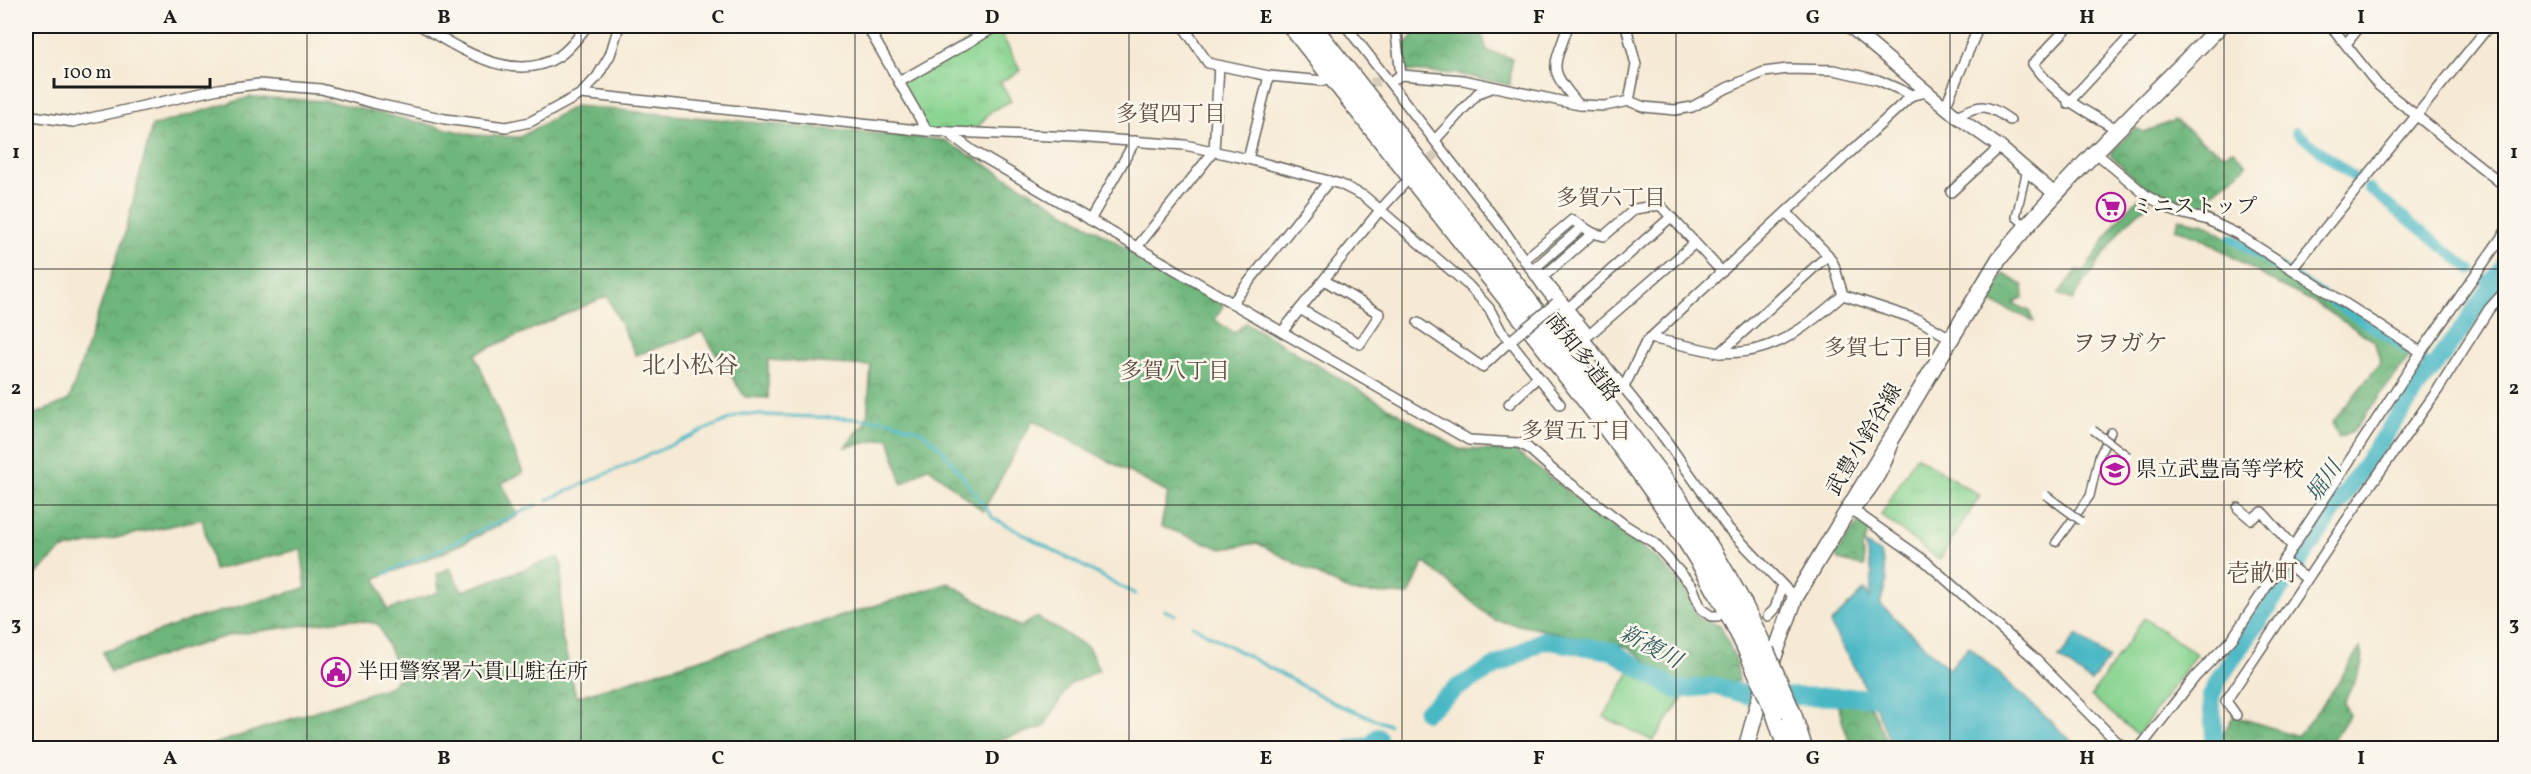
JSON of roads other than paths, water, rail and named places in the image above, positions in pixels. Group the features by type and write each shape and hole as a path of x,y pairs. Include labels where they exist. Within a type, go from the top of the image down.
{"highway":[{"name":"南知多道路","path":"1292,26 1667,507 1759,655"},
{"name":"南知多道路","path":"1312,26 1521,292 1677,498 1715,556 1759,655 1787,748"},
{"name":"南知多道路","path":"1775,712 1803,748"}],"main road":[{"name":"武豊小鈴谷線","path":"1746,748 1775,712 1761,693 1795,598 1841,522 1852,509 1950,338 1999,259 2055,194 2220,26"}],"street":[{"path":"421,26 489,62 513,67 537,65 558,57 587,26"},
{"path":"26,115 73,122 218,89 259,84 321,89 373,104 445,119 506,128 530,122 580,94 597,77 610,55 619,26"},
{"path":"867,26 927,130"},
{"path":"899,82 997,26"},
{"path":"1183,26 1208,63 1269,76 1324,81"},
{"path":"1346,26 1435,140 1556,303 1665,439 1727,527 1795,598"},
{"path":"1395,26 1401,75"},
{"path":"1568,26 1554,66 1558,79 1580,105"},
{"path":"1626,26 1636,65 1629,101"},
{"path":"1849,26 1956,116 2000,147 2055,194"},
{"path":"1945,107 1979,26"},
{"path":"2069,26 2033,64 2054,91 2068,103 2117,129"},
{"path":"2068,103 2140,26"},
{"path":"2331,26 2378,85 2505,187"},
{"path":"2346,44 2360,26"},
{"path":"2292,270 2489,26"},
{"path":"1137,247 1214,151 1219,66"},
{"path":"1390,82 1401,75 1463,80 1580,105 1605,106 1629,101 1659,109 1675,110 1692,107 1764,72 1797,68 1824,69 1878,80 1912,94 1927,92"},
{"path":"1248,159 1269,76"},
{"path":"1435,140 1478,93 1492,88"},
{"path":"580,94 947,132 1185,145 1329,181 1364,196 1468,285 1489,308 1501,332 1560,404"},
{"path":"1623,389 1650,338 1787,213 1912,94"},
{"path":"1956,116 1975,108 1990,107 2010,120"},
{"path":"947,132 973,151 1469,440 1518,443 1527,447 1554,471 1625,525 1654,543 1692,586 1701,609 1711,616 1718,616"},
{"path":"1090,220 1135,141"},
{"path":"1952,192 2000,147"},
{"path":"2096,152 2147,196 2176,212 2208,220 2237,234 2421,352"},
{"path":"2026,226 2016,217 2027,169"},
{"path":"1232,303 1329,181"},
{"path":"1282,332 1403,185"},
{"path":"1524,260 1572,220 1604,236 1635,208 1660,205 1722,272"},
{"path":"1787,213 1828,255 1834,265 1843,295"},
{"path":"1568,308 1671,217"},
{"path":"1582,227 1536,267 1589,335 1695,243"},
{"path":"2136,748 2142,745 2196,676 2232,639 2421,352 2505,231"},
{"path":"1543,277 1593,232"},
{"path":"1720,352 1828,255"},
{"path":"1300,309 1360,344 1380,314 1324,280"},
{"path":"2236,715 2226,701 2437,391 2489,309 2505,290"},
{"path":"1843,295 1919,320 1950,338"},
{"path":"1650,338 1720,352 1750,351 1781,340 1809,324 1843,295"},
{"path":"1418,322 1482,367 1509,341 1556,303"},
{"path":"1509,404 1538,377"},
{"path":"2093,430 2128,456"},
{"path":"2056,542 2090,496 2099,456 2111,432"},
{"path":"2046,495 2081,521"},
{"path":"2238,508 2250,519 2262,512 2292,547"},
{"path":"1852,509 1924,561 2035,660 2118,743 2128,748"},
{"path":"2283,561 2307,579"},
{"path":"1768,616 1775,609 1782,587"}],"water":[{"path":"1865,544 1881,553 1887,580 1880,604 1949,669 1969,646 2079,748 1893,748 1874,703 1830,624 1864,590 1870,598 1872,574"},
{"path":"2077,635 2109,658 2091,682 2059,658"}],"waterway":[{"path":"2296,132 2355,178"},
{"path":"2368,188 2471,270"},
{"path":"2232,238 2408,350"},
{"name":"堀川","path":"2214,737 2211,696 2220,677 2418,387 2462,329 2506,263"},
{"path":"2481,278 2491,284"},
{"path":"2422,360 2432,368"},
{"path":"547,500 741,414 887,420 921,431 942,449 993,518 1135,594"},
{"path":"384,574 537,505"},
{"path":"1164,610 1175,615"},
{"path":"1193,626 1334,703 1389,725"},
{"name":"新複川","path":"1426,712 1458,687 1543,640 1612,651 1676,690 1715,686 1751,696 1870,697"},
{"name":"新複川","path":"1352,748 1371,746 1378,737"}],"tunnel":[{"path":"1357,82 1390,82"},
{"path":"1420,169 1441,150"}],"place":[{"name":"ミニストップ","path":"2111,207"},
{"name":"県立武豊高等学校","path":"2115,470"},
{"name":"半田警察署六貫山駐在所","path":"336,672"}],"district":[{"name":"多賀四丁目","path":"1171,115"},
{"name":"多賀六丁目","path":"1611,199"},
{"name":"ヲヲガケ","path":"2120,345"},
{"name":"多賀七丁目","path":"1879,349"},
{"name":"北小松谷","path":"690,367"},
{"name":"多賀八丁目","path":"1175,372"},
{"name":"多賀五丁目","path":"1576,432"},
{"name":"壱畝町","path":"2262,575"}]}
